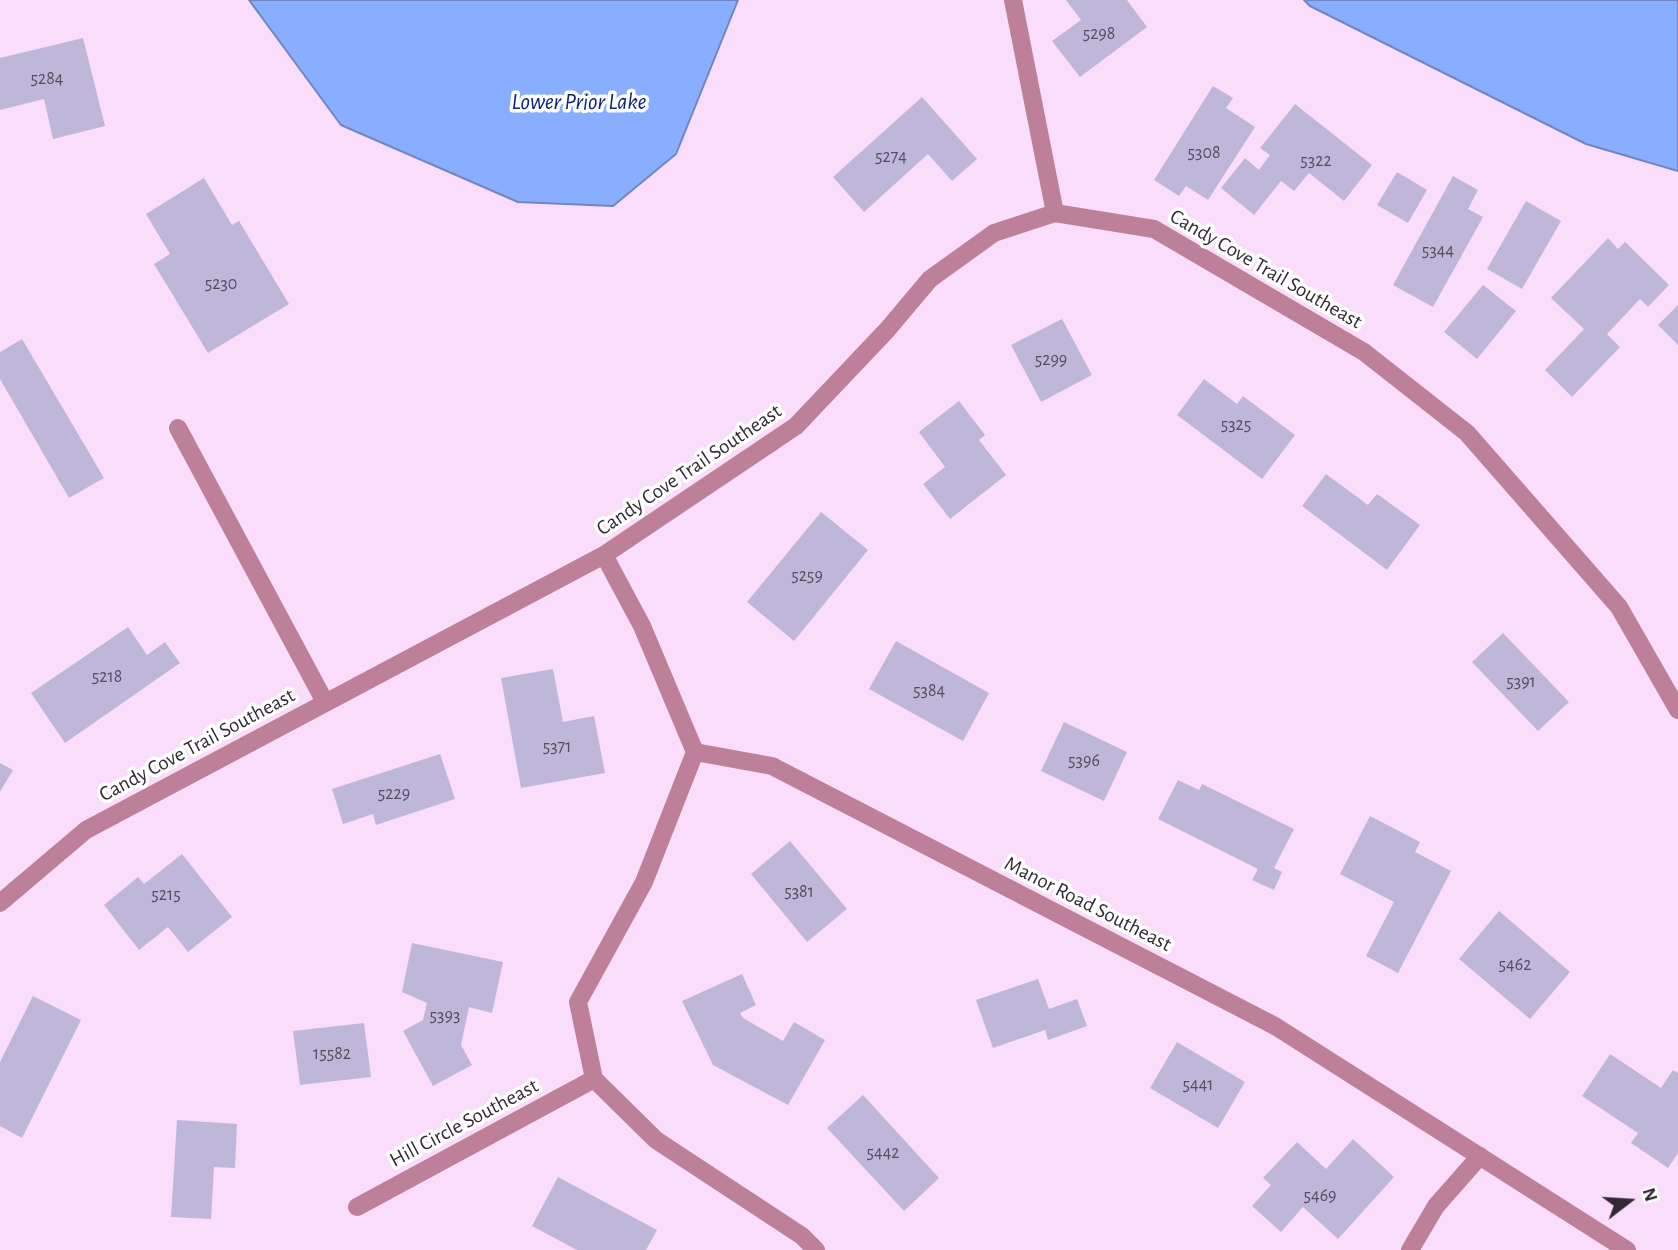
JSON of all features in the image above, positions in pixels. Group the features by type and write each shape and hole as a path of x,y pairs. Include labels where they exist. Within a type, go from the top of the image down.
{"street":[{"path":"1013,0 1055,213"},
{"name":"Candy Cove Trail Southeast","path":"0,903 86,830 604,555 796,426 887,330 930,279 994,233 1055,213 1154,229 1364,352 1467,433 1619,607 1678,709"},
{"path":"178,428 325,702"},
{"path":"604,555 642,626 695,752 644,882 578,1002 594,1079 656,1140 802,1236 816,1250"},
{"name":"Manor Road Southeast","path":"695,752 772,766 1275,1026 1628,1250"},
{"name":"Hill Circle Southeast","path":"357,1207 594,1079"},
{"path":"1410,1250 1436,1206 1480,1156"}],"water":[{"name":"Lower Prior Lake","path":"249,0 738,0 676,154 613,206 518,202 341,125"},
{"path":"1304,0 1678,0 1678,171 1586,144 1310,6"}],"building":[{"path":"1066,0 1127,0 1147,27 1080,77 1052,41 1081,20"},
{"path":"83,38 105,126 53,139 44,99 0,110 0,58"},
{"path":"1213,86 1233,98 1226,108 1255,127 1208,200 1186,186 1179,196 1154,180"},
{"path":"922,97 977,159 952,181 928,154 864,212 833,177"},
{"path":"1295,104 1372,165 1344,201 1309,173 1294,191 1281,181 1254,215 1221,188 1245,158 1259,170 1270,155 1260,148"},
{"path":"1397,172 1427,190 1408,223 1377,205"},
{"path":"1453,176 1478,190 1468,209 1483,217 1433,307 1393,285"},
{"path":"204,178 232,225 239,221 289,304 208,353 154,264 170,254 146,214"},
{"path":"1526,201 1561,221 1522,289 1487,269"},
{"path":"1608,238 1618,249 1625,242 1669,285 1648,307 1640,299 1607,334 1620,347 1572,397 1545,370 1584,329 1551,298"},
{"path":"1483,285 1516,311 1477,359 1444,332"},
{"path":"1678,305 1678,345 1658,325"},
{"path":"1062,319 1092,375 1041,402 1011,345"},
{"path":"22,339 104,478 69,498 0,379 0,352"},
{"path":"1204,379 1237,404 1243,396 1295,435 1262,479 1177,415"},
{"path":"959,401 985,435 979,440 1006,475 950,519 923,484 945,467 919,432"},
{"path":"1326,474 1368,505 1377,494 1420,525 1387,570 1302,506"},
{"path":"821,512 868,550 794,641 747,602"},
{"path":"128,627 147,655 165,642 180,663 65,743 31,693"},
{"path":"1503,633 1569,702 1538,731 1472,662"},
{"path":"896,641 989,693 963,741 869,689"},
{"path":"553,669 563,722 594,716 605,773 521,788 501,678"},
{"path":"1064,722 1127,752 1104,801 1041,771"},
{"path":"440,754 455,799 376,825 373,814 343,824 332,789"},
{"path":"0,763 13,770 0,792"},
{"path":"1178,780 1199,790 1202,784 1294,829 1274,868 1282,872 1274,890 1252,880 1258,869 1158,819"},
{"path":"1370,816 1420,842 1415,852 1451,871 1398,973 1366,956 1394,902 1340,874"},
{"path":"790,841 847,909 807,942 751,874"},
{"path":"182,854 232,917 188,952 168,927 139,950 104,905 138,877 144,884"},
{"path":"1499,911 1570,972 1530,1019 1459,959"},
{"path":"412,943 503,962 492,1013 469,1007 461,1045 472,1065 433,1086 403,1031 423,1020 427,1003 402,992"},
{"path":"742,974 756,1005 740,1013 743,1018 783,1041 794,1022 825,1040 788,1105 713,1065 682,1001"},
{"path":"1038,979 1049,1009 1077,999 1087,1026 1048,1040 1045,1030 993,1048 976,1000"},
{"path":"33,996 81,1020 22,1138 0,1126 0,1062"},
{"path":"364,1023 371,1077 300,1085 293,1031"},
{"path":"1177,1042 1245,1082 1218,1128 1150,1088"},
{"path":"1610,1054 1661,1088 1673,1070 1678,1073 1678,1153 1668,1168 1631,1143 1638,1133 1582,1096"},
{"path":"863,1095 939,1178 904,1211 827,1128"},
{"path":"177,1120 237,1124 235,1168 214,1167 211,1219 171,1217"},
{"path":"1353,1139 1394,1177 1338,1239 1303,1207 1281,1232 1252,1206 1271,1185 1263,1178 1297,1142 1326,1169"},
{"path":"558,1177 657,1230 646,1250 577,1250 532,1226"}]}
